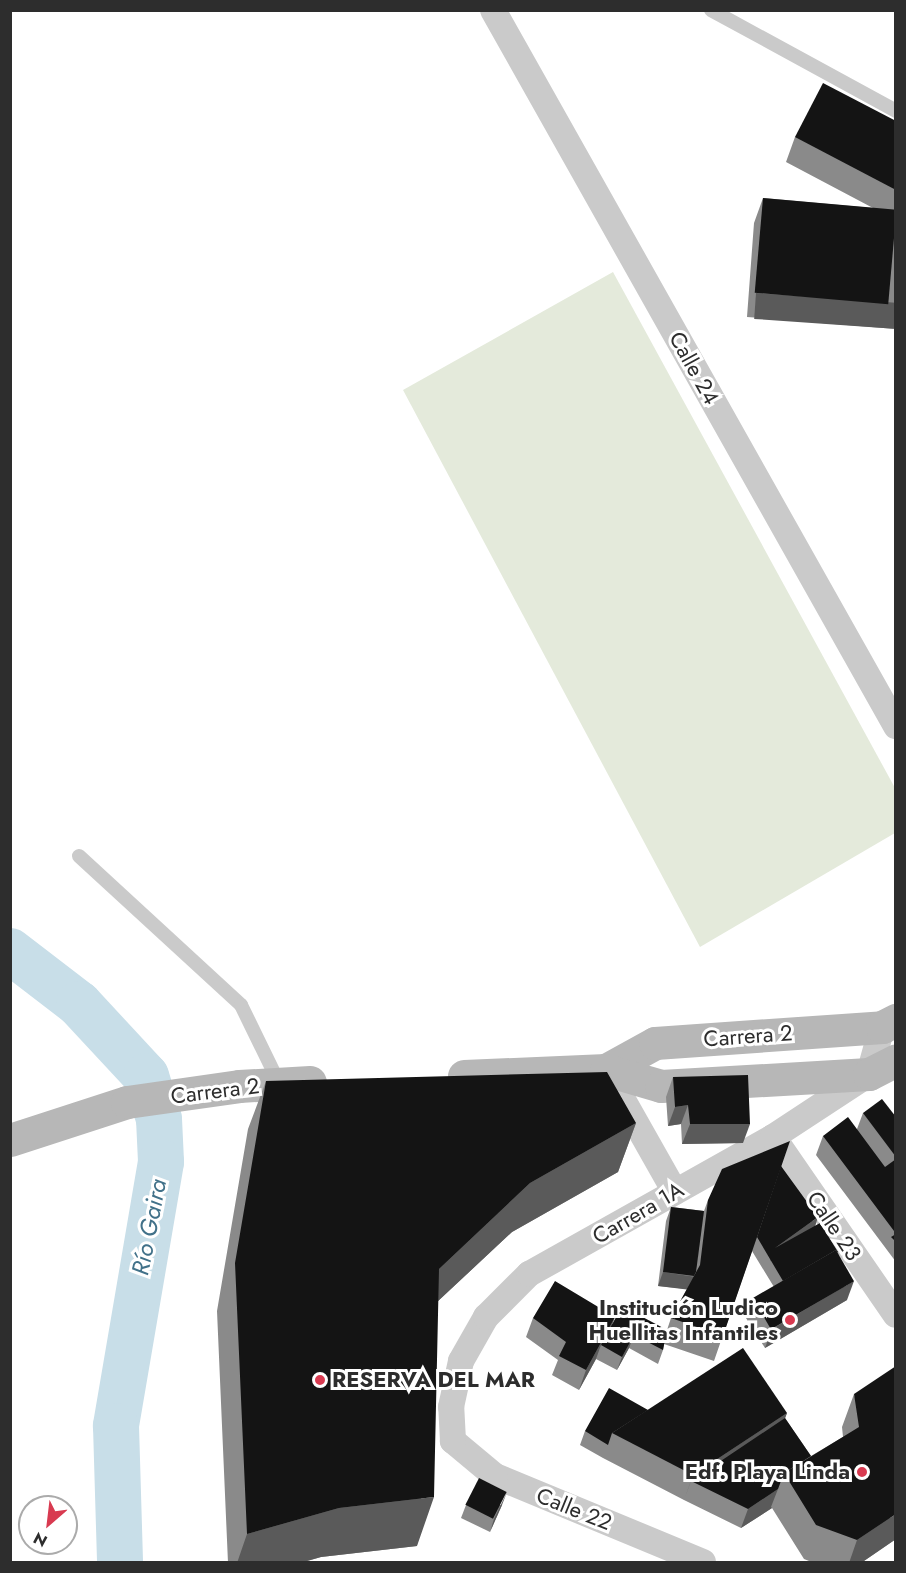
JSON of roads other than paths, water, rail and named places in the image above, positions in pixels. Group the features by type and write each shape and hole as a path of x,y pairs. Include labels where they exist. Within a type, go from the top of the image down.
{"street":[{"name":"Calle 24","path":"493,10 896,726"},
{"name":"Carrera 2","path":"606,1070 654,1043 889,1024"},
{"path":"882,1067 889,1024"},
{"name":"Carrera 2","path":"432,1078 606,1070 661,1086 882,1067"},
{"name":"Carrera 1A","path":"447,1442 451,1407 461,1361 486,1317 529,1274 773,1137 882,1067"},
{"path":"606,1070 675,1192"},
{"name":"Carrera 2","path":"10,1140 127,1102 239,1086 341,1082"},
{"name":"Calle 23","path":"773,1137 896,1315"},
{"name":"Calle 22","path":"447,1442 495,1476 703,1563"}],"lane":[{"path":"711,10 896,111"},
{"path":"79,856 241,1005 279,1083"}],"waterway":[{"name":"Río Gaira","path":"10,951 79,1004 146,1076 159,1119 161,1162 116,1426 120,1562"}],"place":[{"name":"Institución Ludico Huellitas Infantiles","path":"790,1320"},
{"name":"RESERVA DEL MAR","path":"320,1380"},
{"name":"Edf. Playa Linda","path":"862,1472"}]}
